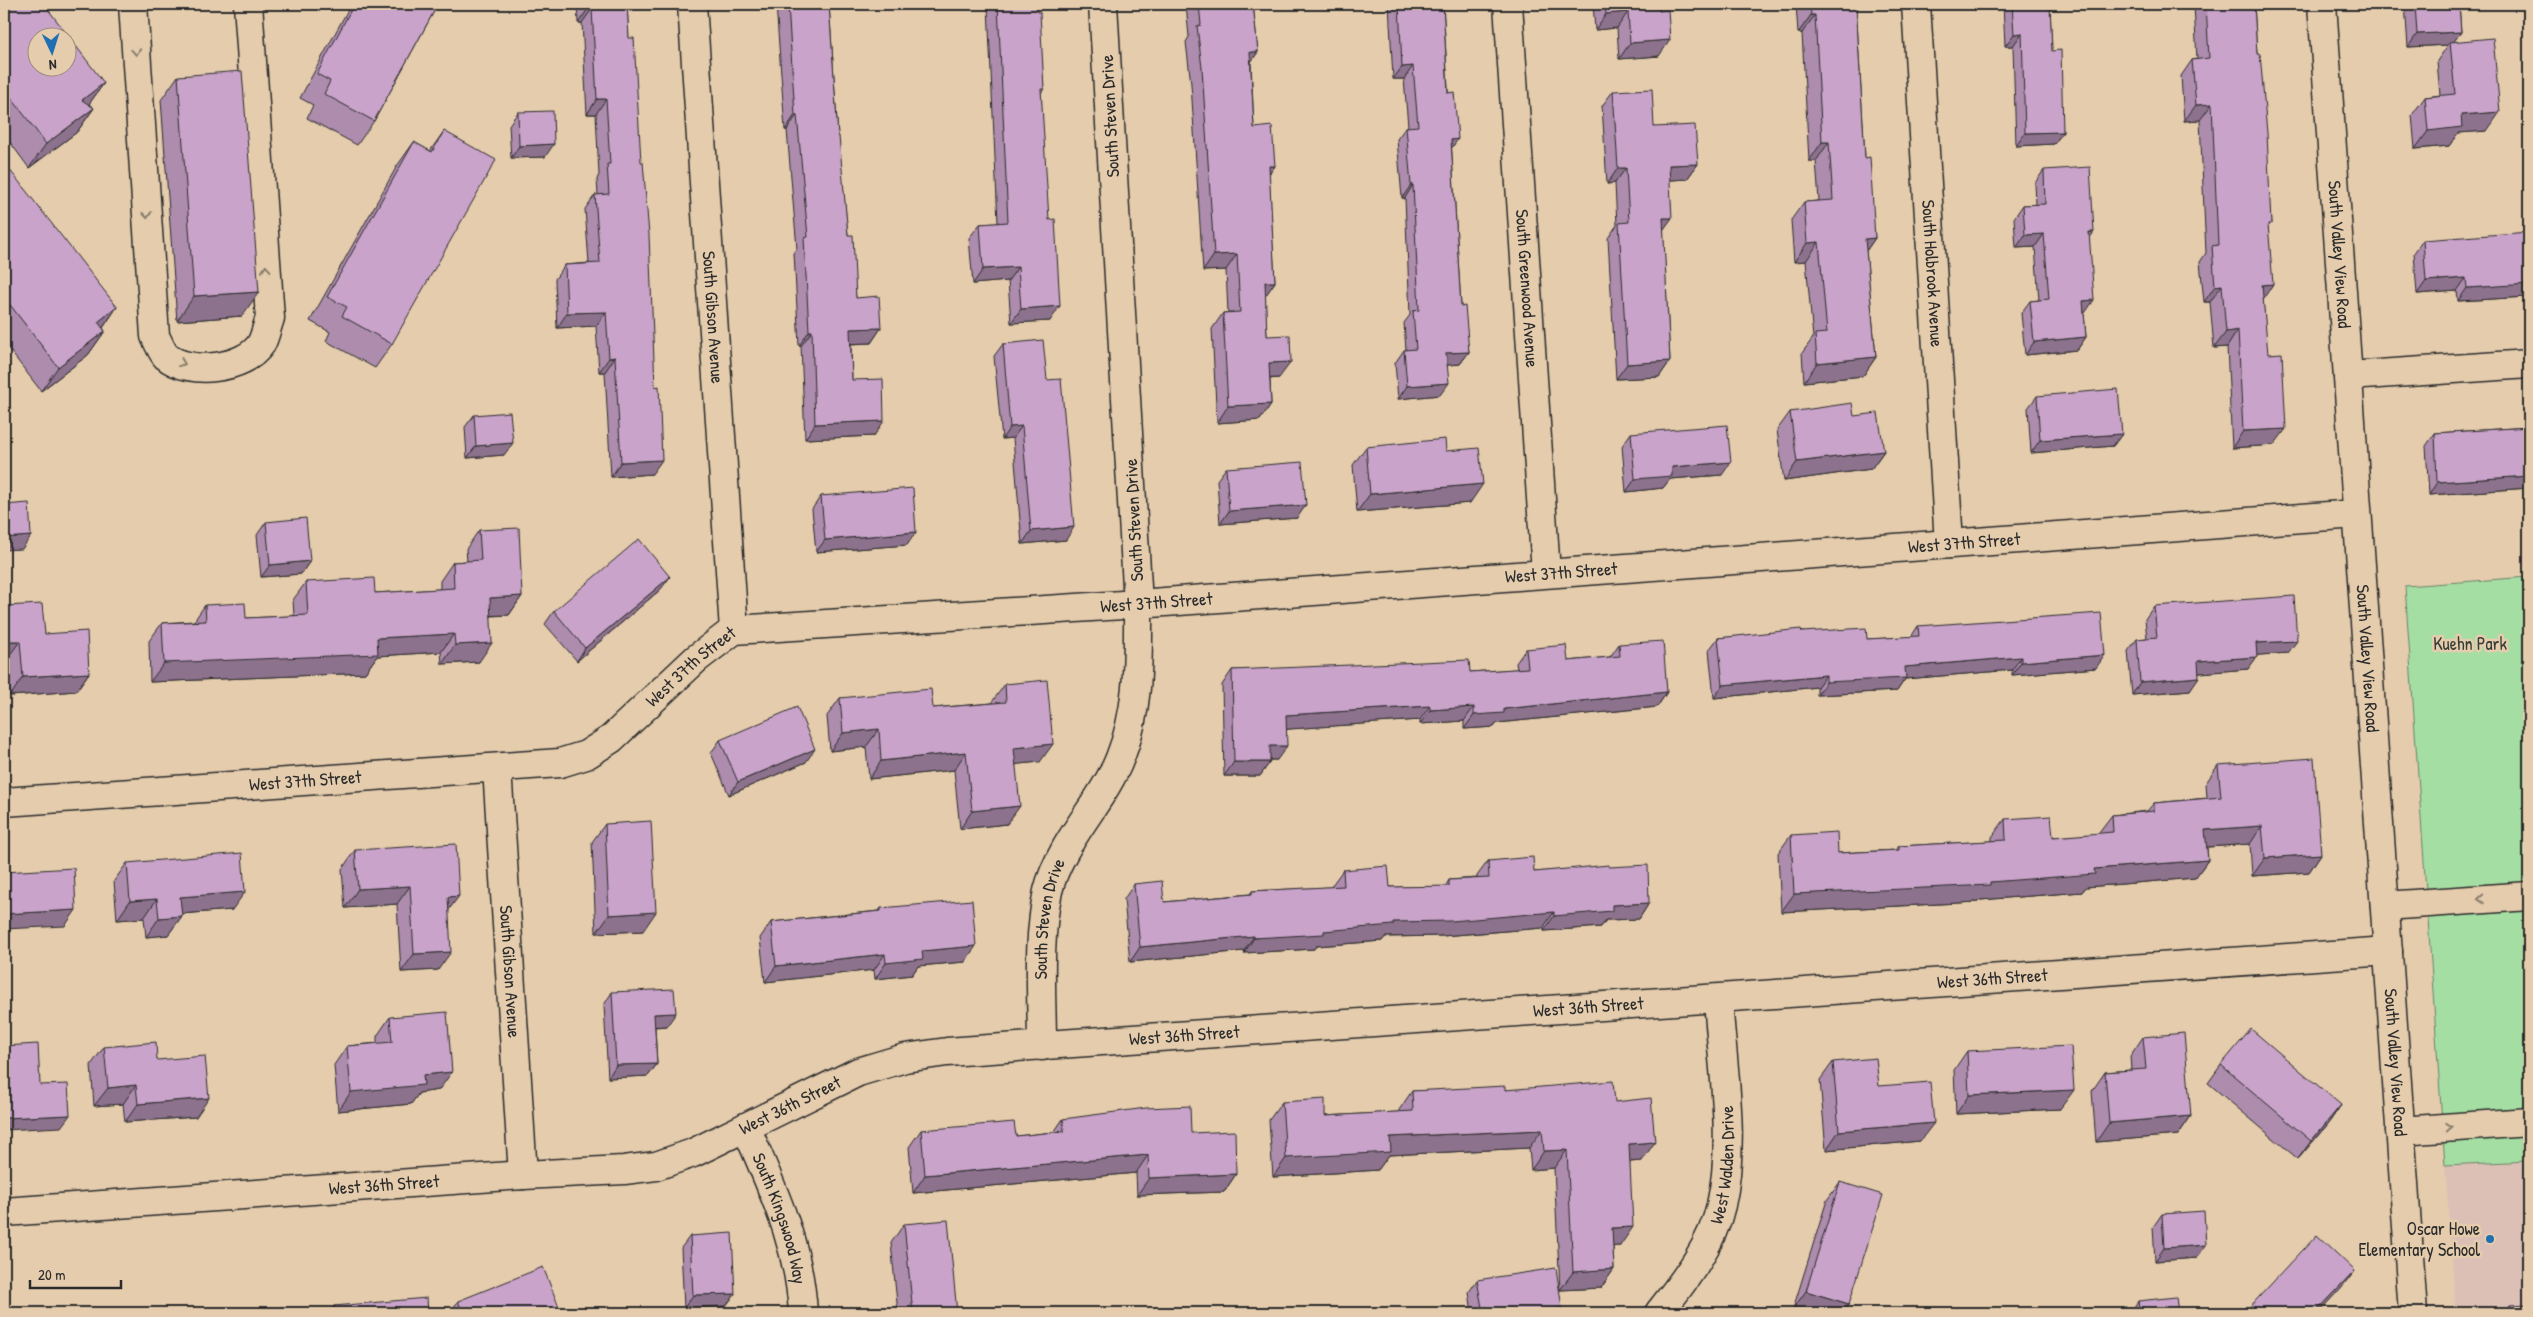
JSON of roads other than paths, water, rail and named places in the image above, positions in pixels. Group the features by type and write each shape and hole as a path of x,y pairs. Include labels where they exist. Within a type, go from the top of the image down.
{"street":[{"path":"133,4 155,336 166,356 187,366 209,369 245,357 261,344 270,318 248,4"},
{"name":"South Gibson Avenue","path":"692,4 734,630"},
{"name":"South Steven Drive","path":"1042,1046 1042,937 1048,890 1081,821 1120,758 1137,695 1138,604 1103,4"},
{"name":"South Greenwood Avenue","path":"1508,4 1546,574"},
{"name":"South Holbrook Avenue","path":"1916,4 1949,544"},
{"name":"South Valley View Road","path":"2322,4 2413,1313"},
{"path":"2348,376 2529,364"},
{"name":"West 37th Street","path":"4,802 560,763 586,755 612,739 696,659 734,630 1138,604 2356,514"},
{"name":"South Gibson Avenue","path":"497,768 523,1175"},
{"path":"2385,906 2529,896"},
{"name":"West 36th Street","path":"4,1212 523,1175 624,1170 656,1166 693,1153 858,1072 905,1058 947,1052 2388,951"},
{"name":"West Walden Drive","path":"1659,1313 1692,1270 1721,1206 1726,1172 1727,1134 1718,999"},
{"path":"2400,1131 2529,1122"},
{"name":"South Kingswood Way","path":"746,1127 784,1216 798,1264 803,1313"}],"place":[{"name":"Oscar Howe Elementary School","path":"2490,1239"}],"park label":[{"name":"Kuehn Park","path":"2470,644"}]}
